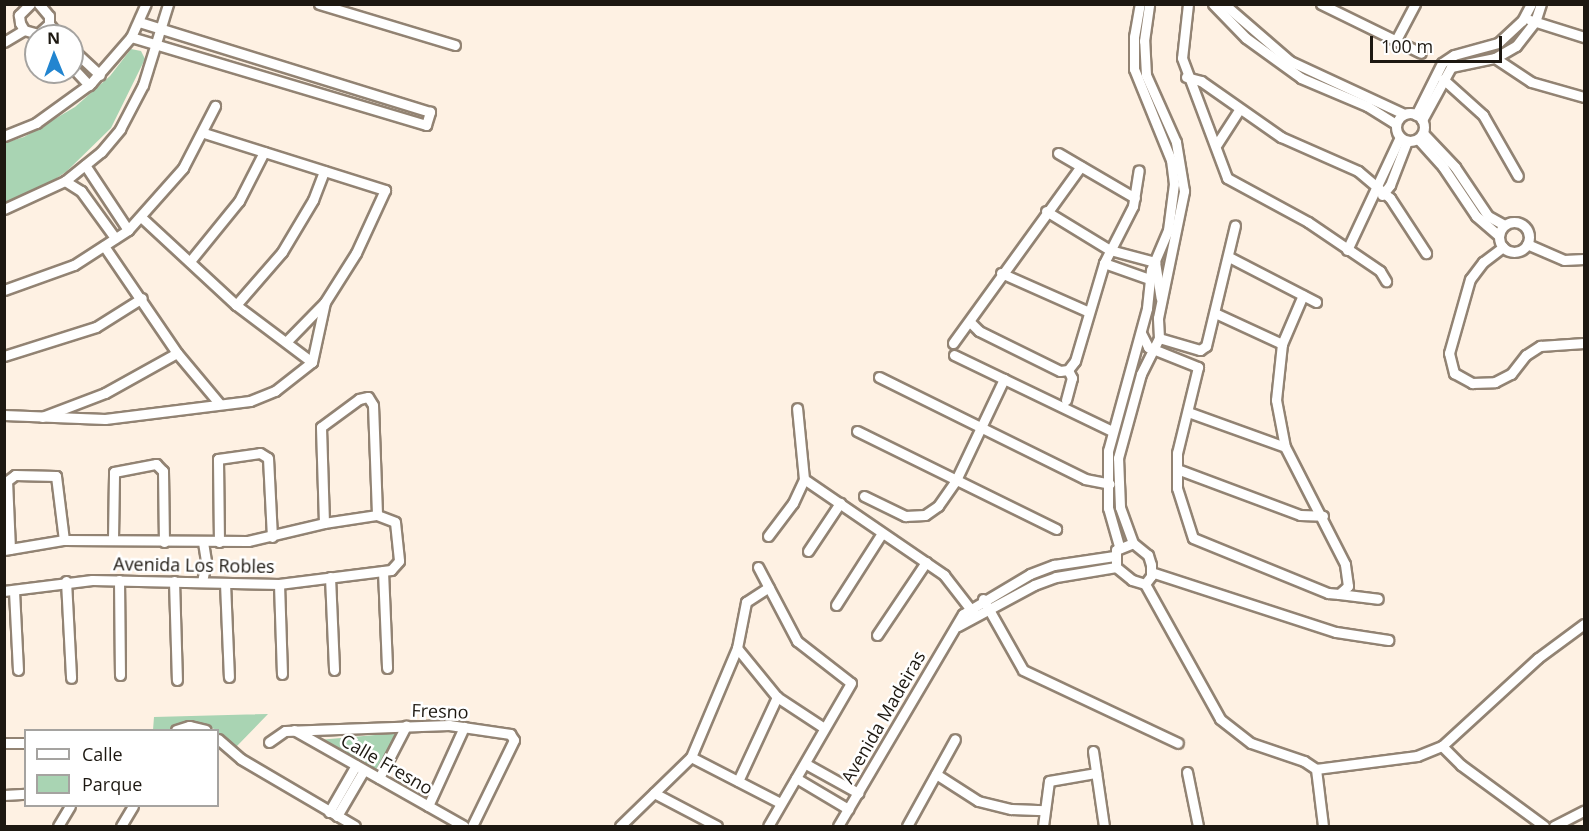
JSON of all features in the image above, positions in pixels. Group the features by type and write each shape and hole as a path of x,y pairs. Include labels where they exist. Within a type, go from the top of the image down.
{"street":[{"path":"4,42 24,30 20,15 30,4"},
{"path":"4,136 36,123 89,85 131,37 140,22 146,4"},
{"path":"4,209 65,182 120,129 143,85 168,4"},
{"path":"319,4 333,6 455,45"},
{"path":"1140,4 1134,37 1134,69 1174,174 1168,230 1149,279 1141,333 1112,431 1106,484 1108,508 1119,546 1114,555 1116,567 1132,580 1145,584 1220,719 1251,743 1304,761 1316,769 1417,756 1442,746 1538,658 1584,624"},
{"path":"1149,4 1144,41 1146,75 1176,142 1184,174 1174,255 1161,299"},
{"path":"1188,4 1181,46 1186,77 1217,144 1227,178 1278,204 1380,271 1386,281"},
{"path":"1213,4 1274,60 1301,78 1367,106 1396,124 1403,139 1385,193 1372,200"},
{"path":"1224,4 1290,61 1404,114 1419,117"},
{"path":"1321,4 1421,53"},
{"path":"1396,40 1415,4"},
{"path":"1527,244 1516,252 1503,247 1499,236 1476,216 1421,136 1419,117 1442,63 1454,55 1498,43 1525,17 1531,4"},
{"path":"1419,117 1443,79 1456,65 1495,58 1516,46 1535,22 1541,4"},
{"path":"45,6 49,24"},
{"path":"1525,17 1584,37"},
{"path":"131,37 426,125 430,112 140,22"},
{"path":"178,51 182,34"},
{"path":"1495,58 1531,82 1584,97"},
{"path":"84,65 99,75"},
{"path":"299,88 304,74"},
{"path":"84,76 89,85"},
{"path":"1186,77 1201,81 1239,110 1281,137 1358,171 1385,193 1426,253"},
{"path":"1443,79 1483,116 1518,176"},
{"path":"4,290 46,278 128,230 183,168 204,133 215,106"},
{"path":"1217,144 1239,110"},
{"path":"1396,124 1404,114"},
{"path":"204,133 385,190 356,253 325,302 286,342"},
{"path":"1403,139 1421,136"},
{"path":"1421,136 1455,167 1488,216 1504,225 1515,222 1526,227 1527,244"},
{"path":"1347,250 1372,200 1376,186 1403,139"},
{"path":"191,260 239,201 264,152"},
{"path":"1058,153 1135,198"},
{"path":"85,165 128,230"},
{"path":"953,343 971,323 972,315 1001,273 1081,166"},
{"path":"1068,370 1075,361 1104,263 1135,198 1139,170"},
{"path":"236,304 282,252 313,200 324,171"},
{"path":"65,182 81,191 115,238"},
{"path":"1046,212 1110,250 1155,262"},
{"path":"141,217 191,260 236,304 312,362"},
{"path":"1159,338 1181,345 1204,348 1215,313 1235,225"},
{"path":"1499,236 1504,225"},
{"path":"1527,244 1564,260 1584,259"},
{"path":"104,246 142,298 177,353 219,403"},
{"path":"1503,247 1483,262 1470,279 1449,353 1454,373 1472,383 1495,382 1511,374 1526,355 1540,346 1584,343"},
{"path":"1130,270 1134,257"},
{"path":"1229,257 1316,302"},
{"path":"1145,584 1151,572 1148,555 1132,543 1124,525 1117,484 1121,440 1141,374 1159,338 1161,299 1155,262"},
{"path":"1104,263 1130,270 1149,279"},
{"path":"1001,273 1089,312"},
{"path":"1303,295 1282,344 1276,400 1285,447 1323,516 1348,576 1348,586 1340,594"},
{"path":"4,356 96,327 142,298"},
{"path":"4,415 105,419 219,403 250,401 274,391 312,362 325,302"},
{"path":"1215,313 1282,344"},
{"path":"971,323 979,331 1060,370 1068,370"},
{"path":"1141,333 1145,343 1155,350 1198,367 1177,469 1182,516 1192,538 1328,593 1378,599"},
{"path":"1178,358 1181,345"},
{"path":"37,418 105,393 177,353"},
{"path":"954,355 1112,431"},
{"path":"1066,400 1072,378 1068,370"},
{"path":"879,377 1085,479 1117,484"},
{"path":"864,496 905,516 916,517 938,506 956,480 1004,379"},
{"path":"324,523 321,427 359,399 368,397 373,405 377,515 387,517 398,528 399,561 391,570 383,572 387,668"},
{"path":"768,536 793,503 804,479 796,408"},
{"path":"1188,412 1285,447"},
{"path":"857,431 1056,529"},
{"path":"219,542 216,464 218,459 233,455 260,453 268,458 272,537"},
{"path":"113,539 114,472 156,464 163,471 164,542"},
{"path":"1177,469 1300,515 1323,516"},
{"path":"7,549 7,481 15,475 56,476 64,540"},
{"path":"804,479 944,575 973,611"},
{"path":"808,551 840,503"},
{"name":"Avenida Los Robles","path":"7,549 64,540 219,542 272,537 324,523 377,515"},
{"path":"836,605 882,532"},
{"path":"202,582 206,561 203,543"},
{"path":"1119,546 1132,543"},
{"name":"Avenida Madeiras","path":"838,826 958,626 973,611 1054,565 1114,555"},
{"path":"877,635 926,562"},
{"path":"1054,565 1056,577"},
{"path":"758,567 797,641 849,679 850,686 768,826"},
{"name":"Avenida Madeiras","path":"985,604 1056,577 1116,567"},
{"name":"Avenida Los Robles","path":"9,591 66,581 279,584 383,572"},
{"path":"1151,572 1336,632 1388,640"},
{"path":"330,578 334,670"},
{"path":"119,580 120,675"},
{"path":"66,581 71,678"},
{"path":"174,581 177,680"},
{"path":"225,583 229,677"},
{"path":"279,584 282,674"},
{"path":"620,826 692,757 737,648 746,602 768,587"},
{"path":"9,591 18,670"},
{"path":"985,604 1023,670 1178,743"},
{"path":"737,648 777,697 824,728"},
{"path":"738,781 777,697"},
{"path":"179,729 189,726 202,729"},
{"path":"380,778 406,726"},
{"name":"Fresno","path":"269,742 278,733 294,730 406,726 464,727 510,734 514,740 472,826"},
{"path":"428,806 464,727"},
{"name":"Calle Fresno","path":"294,730 464,826"},
{"path":"219,739 242,759 355,826"},
{"path":"912,825 955,739"},
{"path":"4,743 24,743"},
{"path":"1442,746 1461,765 1544,826"},
{"path":"1093,751 1104,826"},
{"path":"692,757 780,803"},
{"path":"806,764 858,793"},
{"path":"333,814 360,767"},
{"path":"1316,769 1323,826"},
{"path":"1187,772 1198,826"},
{"path":"1044,826 1049,781 1096,773"},
{"path":"936,774 978,801 1011,809 1044,810"},
{"path":"796,778 848,809"},
{"path":"654,793 673,807 717,826"},
{"path":"4,795 24,794"},
{"path":"58,826 69,807"},
{"path":"121,826 132,807"},
{"path":"1554,826 1584,811"}],"green space":[{"path":"131,49 141,51 145,59 111,128 67,171 44,187 5,202 4,143 24,137 75,107 110,76"},
{"path":"268,714 236,747 219,736 219,729 181,724 170,729 153,729 154,717"},
{"path":"398,733 379,771 318,740"}]}
